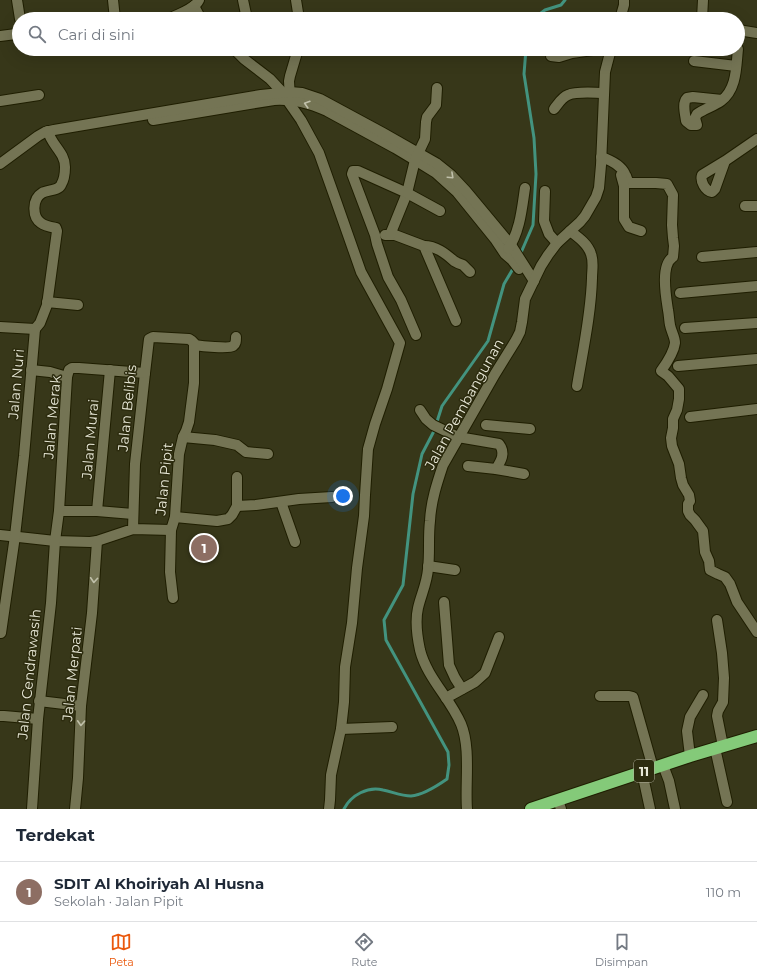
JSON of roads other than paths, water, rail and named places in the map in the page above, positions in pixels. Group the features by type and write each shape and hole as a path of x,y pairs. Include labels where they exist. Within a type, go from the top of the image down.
{"highway":[{"name":"11","path":"531,809 559,805 653,768 757,736"}],"street":[{"path":"17,0 19,12"},
{"path":"113,0 115,12"},
{"path":"243,0 246,12"},
{"path":"296,0 298,12"},
{"path":"622,12 624,0"},
{"path":"702,12 703,0"},
{"path":"181,12 197,3"},
{"path":"745,31 757,33"},
{"path":"0,36 12,34"},
{"path":"241,56 270,79 288,96 319,153 361,272 400,343 368,449 364,495 364,516 357,568 352,624 345,667 345,696 341,729 331,775 329,809"},
{"path":"288,96 290,76 296,56"},
{"path":"551,56 562,56"},
{"name":"Jalan Pembangunan","path":"467,809 466,749 461,725 425,664 418,640 416,618 428,566 432,501 438,478 458,437 520,332 525,298 532,283 548,255 557,243 586,216 596,197 601,158 605,72 609,56"},
{"path":"722,100 734,83 737,56"},
{"path":"694,61 736,66"},
{"path":"390,235 407,193 417,156 425,139 427,117 436,104 437,88"},
{"path":"554,109 563,98 568,95 604,93"},
{"path":"0,101 39,95"},
{"path":"0,164 32,140 49,135 64,134 264,102 288,96 327,111 417,156 456,192 495,239 511,254 532,283"},
{"path":"0,172 49,135"},
{"path":"0,327 35,329 43,317 47,302 57,231 56,228 42,223 37,219 34,207 36,199 40,194 58,188 61,185 65,166 63,156 49,135"},
{"path":"725,161 757,139"},
{"path":"601,158 617,168 620,173 624,186 624,219 630,227 641,231"},
{"path":"601,158 608,159 622,168 629,183 667,184 673,195 672,238 674,257 671,258 669,262 665,284 670,324 672,334 675,338 675,345 662,371 679,389 677,410 673,419 671,438 672,446 679,464 683,485 689,494 690,501 688,504 688,511 703,531 705,552 710,570 725,577 730,584 737,602 757,632"},
{"path":"416,335 401,300 388,276 375,234 352,174 353,171 358,171 407,193 440,211"},
{"path":"511,254 525,188"},
{"path":"545,191 544,221 549,234 557,243"},
{"path":"745,206 757,206"},
{"path":"570,231 586,245 591,252 593,260 592,297 577,386"},
{"path":"375,234 395,236 442,251 470,272"},
{"path":"424,246 456,321"},
{"path":"702,257 757,252"},
{"path":"680,293 757,286"},
{"path":"47,302 78,305"},
{"path":"685,328 757,323"},
{"name":"Jalan Nuri","path":"1,633 15,536 24,456 35,329"},
{"path":"194,345 229,348 235,345 236,337"},
{"name":"Jalan Belibis","path":"133,529 136,464 149,339 189,339 194,345"},
{"name":"Jalan Pipit","path":"0,535 55,541 90,542 133,529 171,530 175,518 180,446 189,422 194,383 194,345"},
{"path":"678,366 757,359"},
{"name":"Jalan Merak","path":"55,541 59,510 67,377 69,370 72,368 79,368 145,373"},
{"path":"32,370 50,372 67,377"},
{"name":"Jalan Murai","path":"97,511 110,370"},
{"path":"690,417 757,409"},
{"path":"420,410 433,425 458,437 499,444 502,448 503,454 496,470"},
{"path":"486,425 530,429"},
{"path":"494,443 497,426"},
{"path":"183,437 215,440 237,445 246,452 268,454"},
{"path":"468,466 524,474"},
{"path":"175,518 217,521 228,519 237,506 237,477"},
{"path":"237,506 332,497"},
{"path":"281,502 294,542"},
{"path":"59,510 133,514"},
{"path":"171,530 170,572 173,598"},
{"name":"Jalan Cendrawasih","path":"32,809 38,718 51,603 55,541"},
{"name":"Jalan Merpati","path":"75,809 81,706 92,613 97,541"},
{"path":"428,566 455,570"},
{"path":"444,602 449,665 462,689"},
{"path":"717,620 724,673 723,702 717,716 718,747 727,802"},
{"path":"446,698 475,682 485,672 499,637"},
{"path":"690,756 687,731 690,717 703,695"},
{"path":"600,696 632,696 633,698 653,768 650,809"},
{"path":"40,701 81,706"},
{"path":"0,716 38,718"},
{"path":"341,729 392,727"},
{"path":"653,768 669,781 675,809"}],"waterway":[{"path":"542,12 561,5 565,0"},
{"path":"520,255 533,225 536,174 534,138 524,74 525,56"},
{"path":"344,809 355,796 372,789 411,796 425,792 447,779 449,765 448,752 386,640 384,620 403,585 413,494 422,454 434,431 442,406 488,341 504,284 514,267"}],"place":[{"name":"SDIT Al Khoiriyah Al Husna","path":"204,548"}]}
